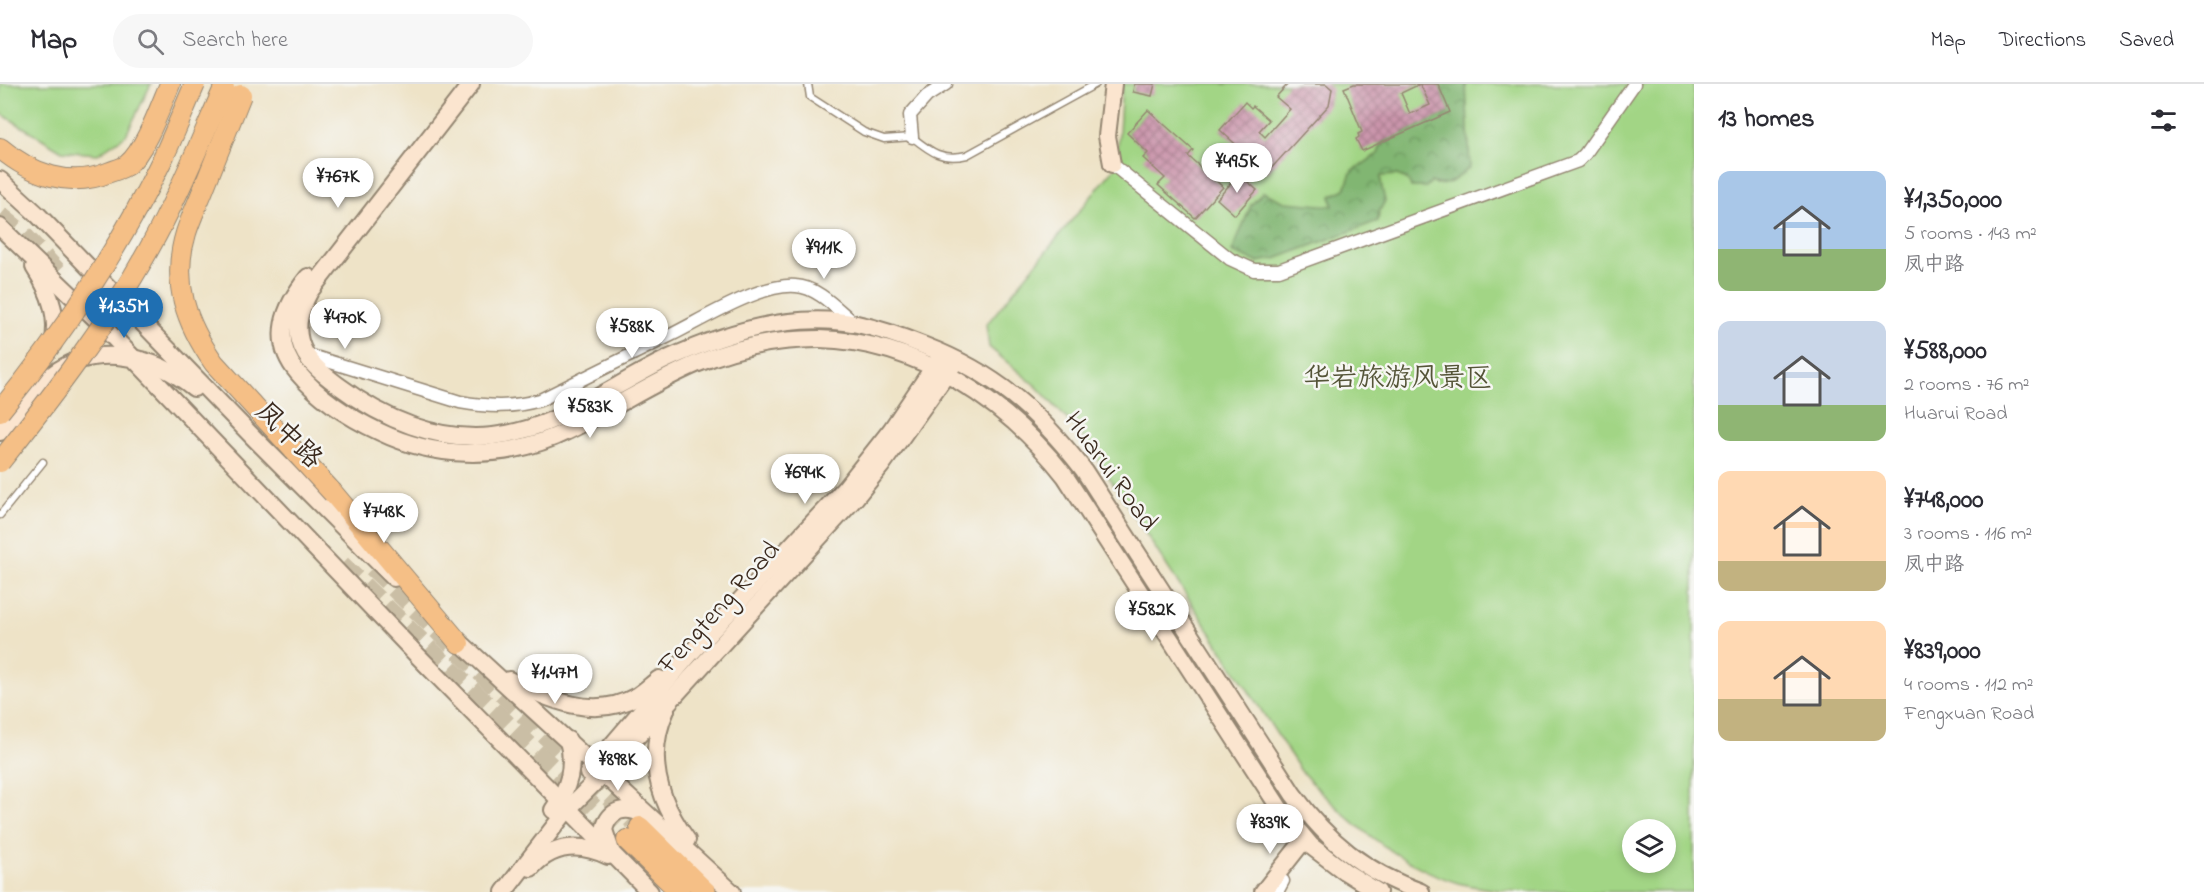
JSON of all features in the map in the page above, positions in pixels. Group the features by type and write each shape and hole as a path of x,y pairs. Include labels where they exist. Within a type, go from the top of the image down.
{"main road":[{"path":"0,148 19,164 48,176 75,179 102,176 127,165 144,142 170,84"},
{"path":"0,416 26,390 122,234 161,161 195,84"},
{"path":"0,462 100,329 149,249 186,174 234,88"},
{"path":"234,88 186,234 181,285 187,314 198,340 214,363 333,493 459,643"},
{"path":"0,411 26,390"},
{"path":"680,892 634,833 706,892"}],"street":[{"name":"Huarui Road","path":"457,84 293,298 283,322 282,334 286,355 294,368 313,388 363,424 394,439 423,448 456,453 489,453 521,448 552,438 696,364 758,346 809,340 852,342 879,348 940,371 1004,411 1026,431 1065,476 1280,809 1307,843 1344,871 1378,892"},
{"path":"471,84 310,291 300,314 298,327 299,340 305,354 460,402 480,406 512,407 540,400 739,301 777,288 796,286 806,288 855,323"},
{"path":"912,137 910,115 927,96 946,84"},
{"path":"1113,84 1107,136 1112,164 1230,259 1254,270 1279,270 1578,161 1586,154 1634,84"},
{"name":"凤中路","path":"0,180 38,215 255,439 459,643 732,892"},
{"path":"0,227 96,320 568,803 585,828 650,892"},
{"path":"0,432 26,390 44,369 55,335 54,318 47,290 19,243"},
{"name":"Huarui Road","path":"305,354 324,376 372,408 400,422 428,431 460,436 491,436 517,432 548,422 579,408 664,361 721,338 755,328 795,322 855,323 886,331 950,356 993,380 1018,398 1041,418 1083,469 1310,818 1326,835 1354,858 1385,876 1421,892"},
{"path":"26,390 83,359 105,355 131,357 178,375 255,439"},
{"name":"Fengteng Road","path":"504,892 585,779 599,769 671,700 856,497 881,466 950,356"},
{"name":"Fengteng Road","path":"599,769 690,654 846,488 940,371"},
{"path":"493,672 542,695 568,704 596,708 618,704 637,696 690,654"},
{"path":"671,700 662,720 655,752 658,783 674,822 709,870"},
{"path":"491,892 568,803 572,755 568,740"},
{"path":"616,860 607,844 604,830 611,814 618,810 636,811 687,849"},
{"path":"1263,892 1277,886 1307,843"},
{"path":"511,892 540,859 560,849 590,848 616,860"},
{"path":"1257,892 1277,886"}],"lane":[{"path":"808,84 810,97 864,132 884,139 912,137 928,149 942,156 953,158 967,155 1096,84"},
{"path":"0,515 44,462"}],"green space":[{"path":"0,84 151,84 126,135 98,154 62,151 0,113"},
{"name":"华岩旅游风景区","path":"1122,84 1694,84 1694,892 1526,892 1485,888 1458,883 1435,875 1392,852 1372,838 1335,806 1301,771 1080,433 1037,387 989,347 986,325 1117,165"},
{"path":"1438,84 1466,84 1470,167 1461,175 1447,183 1431,182 1426,187 1411,187 1407,179 1397,175 1381,176 1385,201 1379,212 1378,221 1275,259 1257,262 1232,252 1251,205 1263,192 1285,202 1333,206 1331,196 1345,189 1352,170 1378,154 1382,142 1449,112"}],"building":[{"path":"1134,84 1155,84 1152,96 1133,92"},
{"path":"1288,84 1326,84 1332,89 1329,105 1267,173 1220,130 1245,102 1269,120 1259,131 1265,137 1290,109 1276,97"},
{"path":"1354,84 1420,84 1438,84 1450,112 1362,151 1356,139 1362,132 1344,88","holes":["1420,84 1430,105 1410,114 1401,93"]},
{"path":"1148,110 1193,150 1188,156 1223,187 1195,218 1158,185 1165,178 1143,158 1148,153 1127,133"},
{"path":"1239,174 1257,190 1235,215 1217,199"}],"tunnel":[{"path":"0,216 20,232 60,275"},
{"path":"341,565 627,840"},
{"path":"373,567 634,821"}]}
